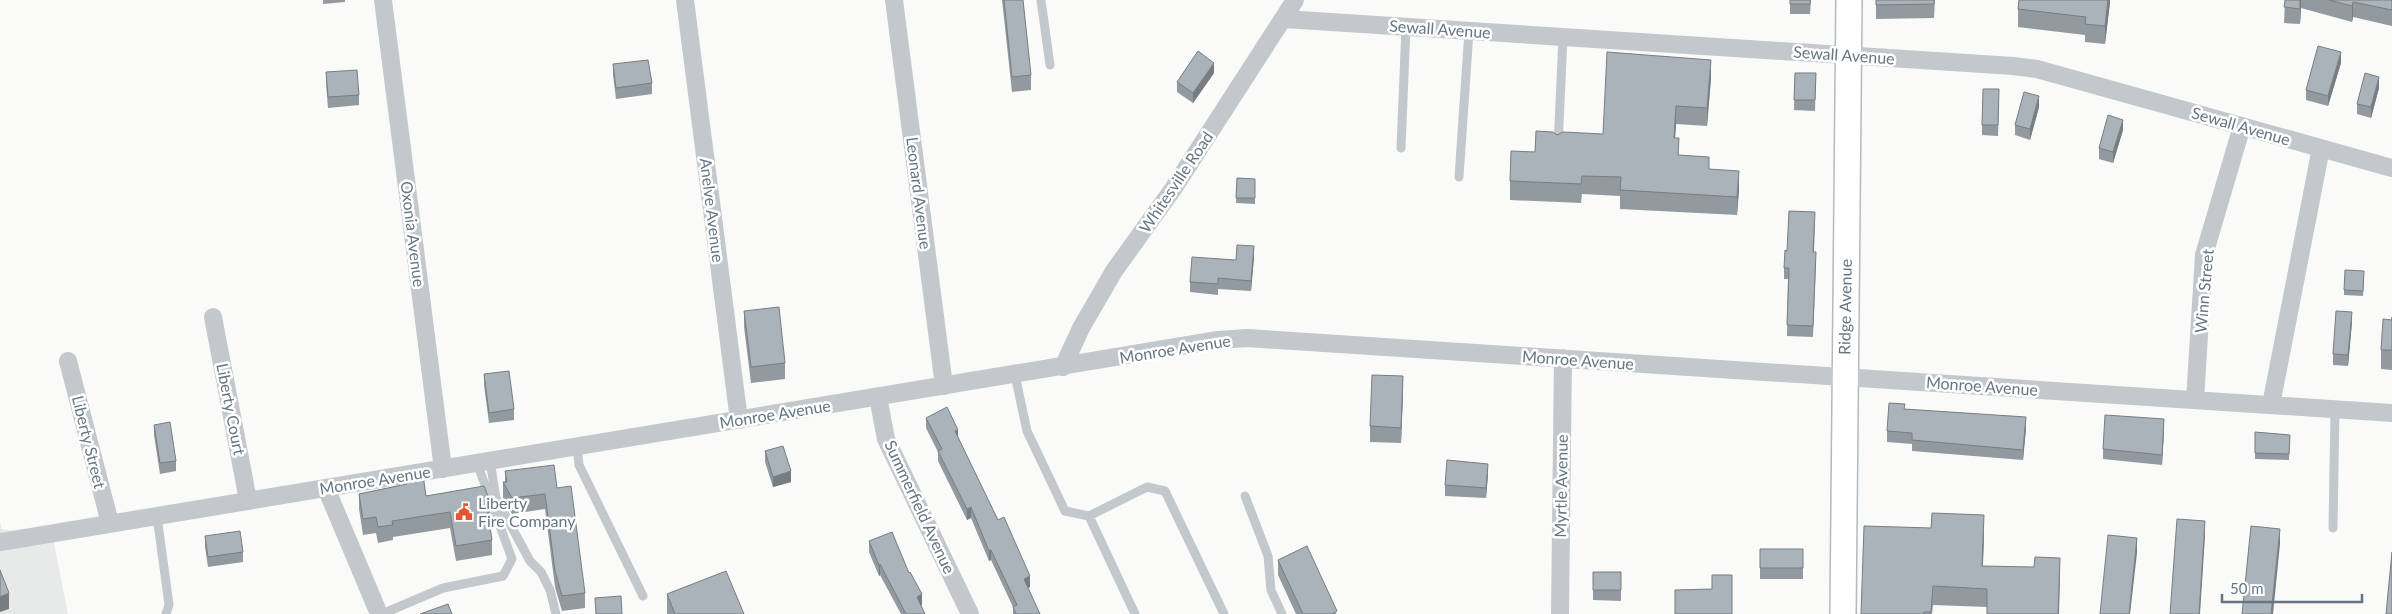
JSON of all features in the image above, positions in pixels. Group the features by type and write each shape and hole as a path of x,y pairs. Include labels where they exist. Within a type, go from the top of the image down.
{"street":[{"name":"Oxonia Avenue","path":"383,0 443,468"},
{"name":"Anelve Avenue","path":"685,0 739,420"},
{"name":"Leonard Avenue","path":"894,0 944,386"},
{"name":"Whitesville Road","path":"1063,367 1081,328 1114,271 1173,189 1295,0"},
{"name":"Ridge Avenue","path":"1843,614 1849,0"},
{"name":"Sewall Avenue","path":"1284,19 2014,66 2037,70 2392,168"},
{"name":"Winn Street","path":"2195,400 2204,254 2242,126"},
{"path":"2270,405 2321,148"},
{"name":"Liberty Court","path":"213,317 248,500"},
{"name":"Monroe Avenue","path":"0,542 1218,340 1247,338 2392,413"},
{"name":"Myrtle Avenue","path":"1560,614 1563,358"},
{"name":"Liberty Street","path":"68,361 110,523"},
{"name":"Summerfield Avenue","path":"878,397 886,439 970,614"},
{"path":"326,488 380,614"}],"lane":[{"path":"1041,0 1050,65"},
{"path":"1401,148 1406,26"},
{"path":"1459,177 1469,31"},
{"path":"1558,147 1563,37"},
{"path":"1015,375 1027,431 1066,512 1089,516 1147,487 1165,491 1224,614"},
{"path":"2333,528 2335,409"},
{"path":"577,446 579,464 643,596"},
{"path":"380,614 443,588 503,576 512,559 484,462"},
{"path":"484,462 496,498 530,561 541,572 550,590 556,614"},
{"path":"1245,496 1268,556 1271,590 1282,614"},
{"path":"157,516 169,605 166,614"},
{"path":"1089,516 1135,614"}],"shaded area":[{"path":"0,522 2,529 53,538 68,614 0,614"}],"building":[{"path":"1004,0 1023,0 1031,75 1012,77"},
{"path":"1790,0 1810,0 1810,4 1790,4"},
{"path":"1876,0 1934,0 1934,4 1876,5"},
{"path":"2019,0 2108,0 2105,26 2085,24 2086,17 2018,9"},
{"path":"2285,0 2300,0 2300,9 2284,7"},
{"path":"2329,0 2392,0 2392,10 2353,2 2352,6"},
{"path":"2318,46 2341,52 2328,96 2306,90"},
{"path":"1198,51 1214,63 1193,93 1177,82"},
{"path":"1607,52 1711,60 1707,108 1676,106 1674,138 1679,138 1678,155 1709,157 1709,169 1739,171 1737,197 1620,190 1621,177 1582,176 1581,184 1510,181 1511,151 1535,152 1536,131 1553,132 1557,135 1563,132 1603,134"},
{"path":"648,60 652,83 616,88 613,64"},
{"path":"357,70 359,95 328,97 326,72"},
{"path":"1795,73 1816,73 1815,100 1794,100"},
{"path":"2365,73 2379,77 2371,107 2357,104"},
{"path":"1983,89 1999,89 1998,125 1982,125"},
{"path":"2024,92 2039,96 2030,129 2015,125"},
{"path":"2108,115 2123,120 2113,152 2099,148"},
{"path":"1237,178 1255,179 1255,198 1236,198"},
{"path":"1789,211 1815,212 1813,252 1816,252 1813,326 1787,325 1789,268 1784,268 1785,250 1787,251"},
{"path":"1237,245 1254,246 1251,281 1218,278 1218,284 1190,282 1192,257 1236,260"},
{"path":"2345,270 2364,271 2363,291 2344,290"},
{"path":"779,307 785,363 751,367 744,311"},
{"path":"2336,311 2352,312 2348,355 2333,354"},
{"path":"2383,319 2392,320 2392,350 2381,350"},
{"path":"509,371 514,409 489,413 484,374"},
{"path":"1372,375 1403,376 1401,428 1370,426"},
{"path":"1889,403 1905,404 1904,409 2026,417 2023,450 1912,440 1912,433 1887,431"},
{"path":"947,407 958,430 955,431 998,520 1004,517 1030,576 1024,579 1040,614 1016,614 1013,607 1017,605 991,550 989,551 971,507 967,509 938,451 942,449 926,418"},
{"path":"2105,415 2164,419 2162,455 2103,449"},
{"path":"170,422 176,461 160,463 154,425"},
{"path":"2255,432 2290,435 2289,454 2255,453"},
{"path":"783,446 791,471 773,477 765,451"},
{"path":"1447,460 1488,464 1486,488 1445,485"},
{"path":"554,465 557,488 571,486 585,593 562,596 555,571 545,494 512,498 503,482 507,482 505,471"},
{"path":"423,475 426,496 484,486 490,501 486,502 492,540 456,546 450,512 392,521 393,525 378,527 376,517 363,519 359,494 407,484 406,477"},
{"path":"1932,513 1984,515 1982,566 2034,567 2035,557 2060,558 2058,614 1987,614 1987,589 1933,586 1931,612 1924,612 1924,614 1861,614 1864,526 1931,528"},
{"path":"2177,519 2205,521 2199,614 2170,614"},
{"path":"2251,526 2280,529 2271,614 2242,614"},
{"path":"240,531 243,552 208,557 205,536"},
{"path":"892,532 909,573 922,594 917,597 925,614 906,614 879,565 869,541"},
{"path":"2108,535 2137,538 2129,614 2100,614"},
{"path":"1307,546 1337,611 1332,614 1303,614 1278,560"},
{"path":"1760,549 1803,549 1803,568 1760,568"},
{"path":"2392,552 2392,614 2386,614"},
{"path":"0,570 9,593 0,597"},
{"path":"726,571 744,614 675,614 667,594"},
{"path":"1593,572 1621,572 1621,590 1593,590"},
{"path":"1712,575 1732,575 1732,614 1675,614 1675,590 1712,589"},
{"path":"621,596 622,614 596,614 595,598"},
{"path":"448,604 452,614 420,614"}],"place":[{"name":"Liberty Fire Company","path":"464,512"}]}
